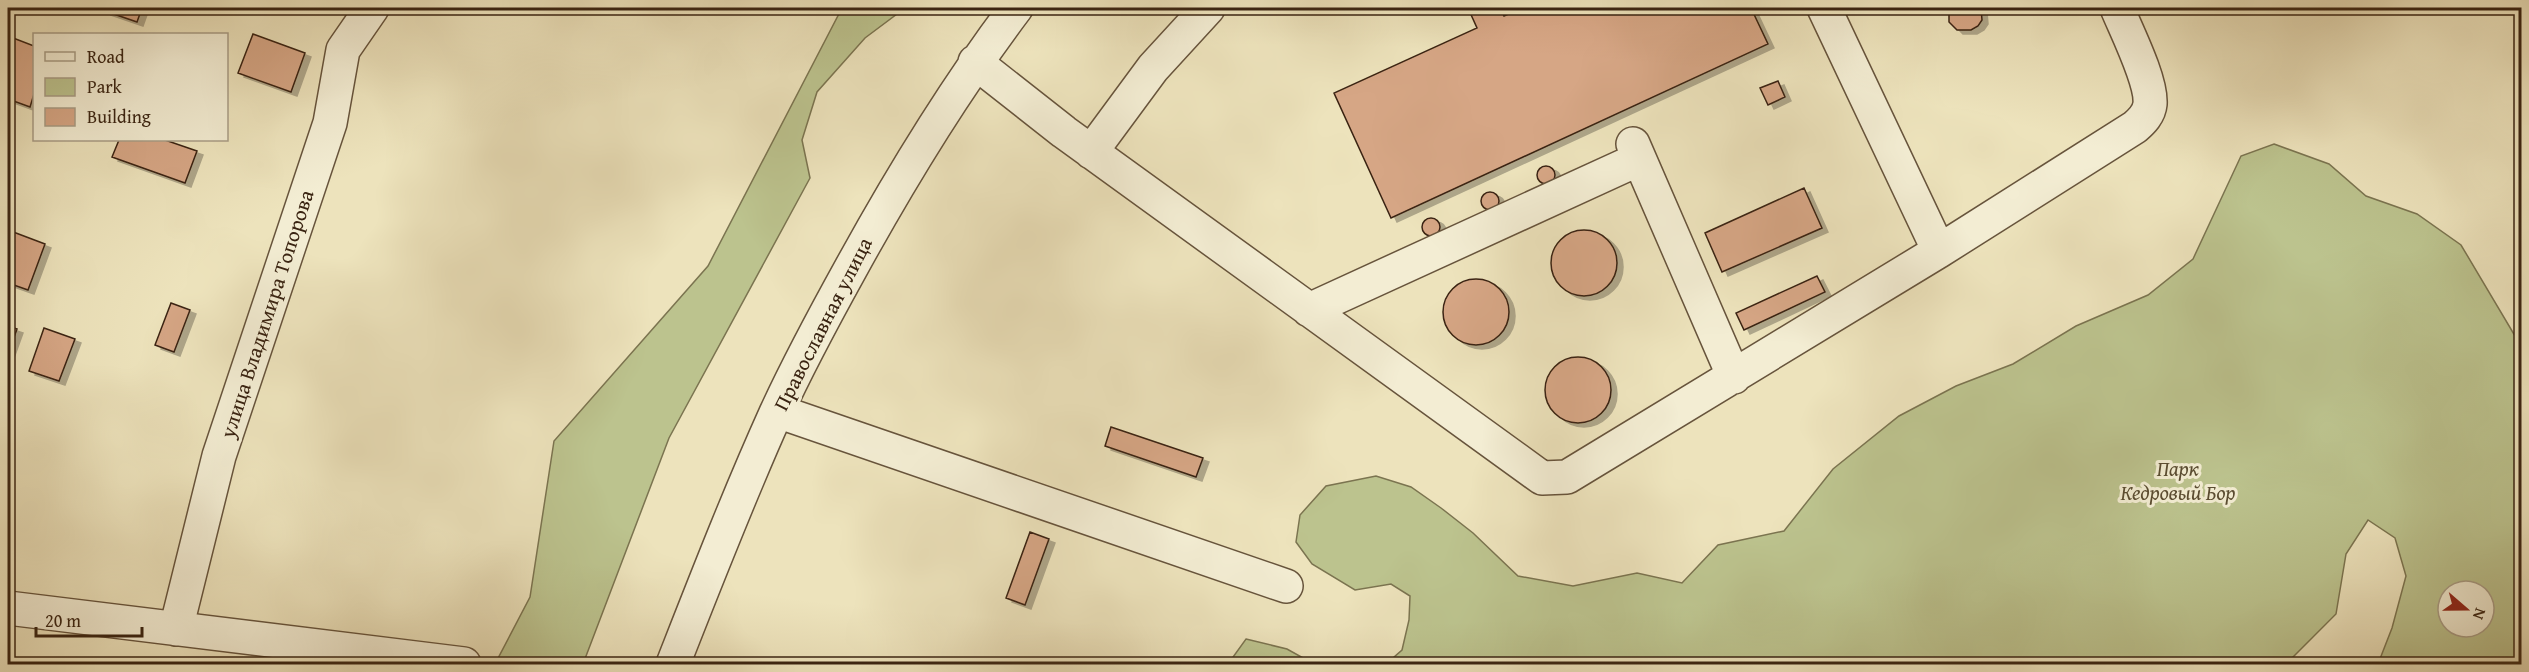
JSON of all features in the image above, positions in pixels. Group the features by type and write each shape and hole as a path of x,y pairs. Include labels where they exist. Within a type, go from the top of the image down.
{"street":[{"name":"улица Владимира Топорова","path":"176,629 219,456 330,123 343,50 372,8"},
{"name":"Православная улица","path":"673,664 777,411 826,314 925,140 975,62 1016,8"},
{"path":"1091,152 1153,68 1208,8"},
{"path":"1824,8 1939,251"},
{"path":"975,62 1091,152 1542,478 1567,477 1734,377 2136,128 2146,117 2150,104 2148,86 2116,8"},
{"path":"1309,310 1636,152 1734,377"},
{"path":"777,411 1286,586"},
{"path":"8,608 464,664"}],"green space":[{"path":"842,8 905,8 865,38 817,92 802,140 810,178 669,438 583,664 495,664 530,597 554,441 708,266"},
{"name":"Парк Кедровый Бор","path":"2274,144 2329,164 2366,196 2417,214 2461,245 2521,346 2521,664 2378,664 2392,628 2406,576 2395,538 2368,520 2346,554 2336,614 2286,664 1386,664 1402,650 1409,620 1410,596 1391,584 1355,590 1312,564 1296,542 1300,515 1326,486 1376,476 1411,487 1441,508 1473,533 1518,576 1573,586 1637,573 1682,583 1718,545 1784,531 1833,469 1899,416 1956,386 2013,364 2076,326 2148,295 2193,259 2241,156"},
{"path":"1246,639 1287,649 1314,664 1228,664"}],"building":[{"path":"107,8 142,8 137,22 105,11"},
{"path":"1468,8 1500,8 1504,16 1523,8 1751,8 1768,44 1391,218 1334,93 1477,28"},
{"path":"1949,8 1981,8 1982,20 1971,30 1957,30 1949,22"},
{"path":"253,34 305,53 291,92 238,73"},
{"path":"8,36 33,46 33,97 30,107 8,99"},
{"path":"1778,81 1785,97 1768,105 1760,88"},
{"path":"119,141 168,141 197,151 185,183 112,157"},
{"path":"1546,166 1552,169 1555,175 1552,181 1546,184 1540,181 1537,175 1540,169"},
{"path":"1804,188 1822,228 1722,272 1705,233"},
{"path":"1490,192 1496,195 1499,201 1496,207 1490,210 1484,207 1481,201 1484,195"},
{"path":"1431,218 1437,221 1440,227 1437,233 1431,236 1425,233 1422,227 1425,221"},
{"path":"8,230 45,244 28,290 8,283"},
{"path":"1584,230 1597,233 1607,240 1614,250 1617,263 1614,276 1607,286 1597,293 1584,296 1571,293 1561,286 1554,276 1551,263 1554,250 1561,240 1571,233"},
{"path":"1817,276 1825,292 1744,330 1736,313"},
{"path":"1476,279 1489,282 1499,289 1506,299 1509,312 1506,325 1499,335 1489,342 1476,345 1463,342 1453,335 1446,325 1443,312 1446,299 1453,289 1463,282"},
{"path":"171,303 190,310 174,352 155,345"},
{"path":"8,326 17,329 8,354"},
{"path":"44,328 75,339 59,381 29,371"},
{"path":"1578,357 1591,359 1601,367 1609,377 1611,390 1609,403 1601,413 1591,421 1578,423 1565,421 1555,413 1547,403 1545,390 1547,377 1555,367 1565,359"},
{"path":"1111,427 1203,458 1196,477 1105,446"},
{"path":"1030,532 1049,539 1025,605 1006,598"}]}
